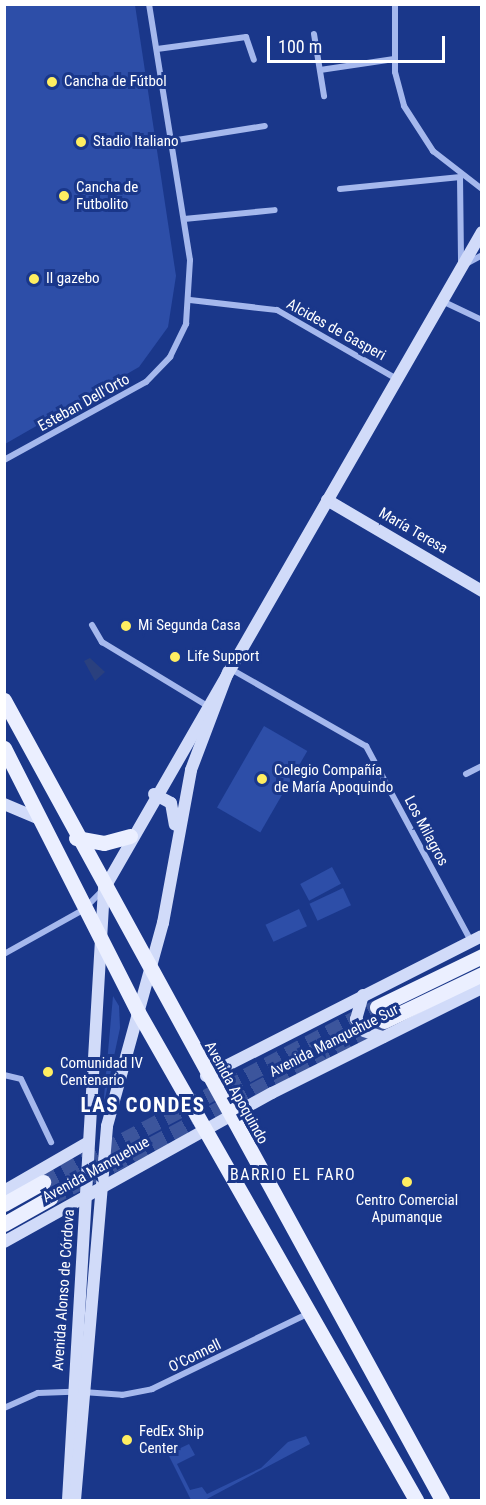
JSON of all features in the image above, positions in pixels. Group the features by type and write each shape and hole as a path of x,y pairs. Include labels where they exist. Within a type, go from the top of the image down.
{"main road":[{"path":"229,668 482,232"},
{"name":"María Teresa","path":"327,500 480,586"},
{"name":"Avenida Alonso de Córdova","path":"75,1500 85,1196 99,1023 98,938 104,889 130,836 229,668"},
{"name":"Avenida Alonso de Córdova","path":"68,1500 77,1392 100,1187 113,1096 149,972 177,850 191,770 229,668"},
{"name":"Avenida Apoquindo","path":"4,700 149,972 442,1500"},
{"path":"4,748 83,910 138,1012 416,1500"},
{"path":"154,794 171,803 177,850"},
{"path":"4,804 39,819"},
{"path":"76,837 104,843 130,836"},
{"name":"Avenida Manquehue Sur","path":"206,1076 476,939"},
{"name":"Avenida Manquehue Sur","path":"377,1007 482,956"},
{"name":"Avenida Manquehue Sur","path":"205,1130 482,974"},
{"name":"Avenida Manquehue Sur","path":"383,1029 482,988"},
{"path":"363,995 356,1019 364,1031 383,1029"},
{"name":"Avenida Manquehue","path":"4,1242 205,1130"},
{"name":"Avenida Manquehue","path":"4,1191 89,1142"},
{"name":"Avenida Manquehue","path":"4,1204 43,1182"},
{"name":"Avenida Manquehue","path":"4,1224 50,1198"}],"street":[{"name":"Esteban Dell'Orto","path":"4,460 146,382 176,346 190,300 184,219 149,4"},
{"path":"395,4 394,59 409,118 460,177 482,189"},
{"path":"314,34 324,96"},
{"path":"157,49 246,37 254,60"},
{"path":"320,70 394,59"},
{"path":"171,141 266,126"},
{"path":"340,189 460,177"},
{"path":"460,177 461,268"},
{"path":"184,219 275,210"},
{"path":"461,268 482,255"},
{"name":"Alcides de Gasperi","path":"190,300 277,310 397,379"},
{"path":"442,301 482,320"},
{"path":"92,625 102,642 206,705"},
{"name":"Los Milagros","path":"229,668 366,746 476,939"},
{"path":"466,774 482,766"},
{"path":"4,954 83,910 104,889"},
{"path":"4,1075 21,1079 51,1142"},
{"name":"O'Connell","path":"4,1408 38,1393 77,1392 122,1395 152,1389 310,1313"}],"shaded area":[{"name":"Stadio Italiano","path":"5,4 135,5 176,276 168,327 139,367 5,444"},
{"path":"90,658 105,672 95,681 84,661"},
{"name":"Colegio Compañía de María Apoquindo","path":"264,726 307,751 260,832 217,807"},
{"path":"332,867 341,884 309,901 300,884"},
{"path":"343,888 351,905 317,921 309,904"},
{"path":"299,909 307,926 273,942 265,925"},
{"path":"113,996 119,1006 120,1028 103,1108"},
{"path":"306,1436 310,1444 205,1500 191,1500 168,1454 189,1444 195,1455 177,1464 190,1490 202,1487 207,1494 261,1468 288,1442"}],"tunnel":[{"path":"43,1182 377,1007"},
{"path":"50,1198 384,1021"}],"place":[{"name":"Cancha de Fútbol","path":"52,82"},
{"name":"Stadio Italiano","path":"81,142"},
{"name":"Cancha de Futbolito","path":"64,196"},
{"name":"Il gazebo","path":"34,279"},
{"name":"Mi Segunda Casa","path":"126,626"},
{"name":"Life Support","path":"175,657"},
{"name":"Colegio Compañía de María Apoquindo","path":"262,779"},
{"name":"Comunidad IV Centenario","path":"48,1072"},
{"name":"Centro Comercial Apumanque","path":"407,1182"},
{"name":"FedEx Ship Center","path":"127,1440"}],"district":[{"name":"LAS CONDES","path":"143,1105"},
{"name":"BARRIO EL FARO","path":"293,1175"}]}
